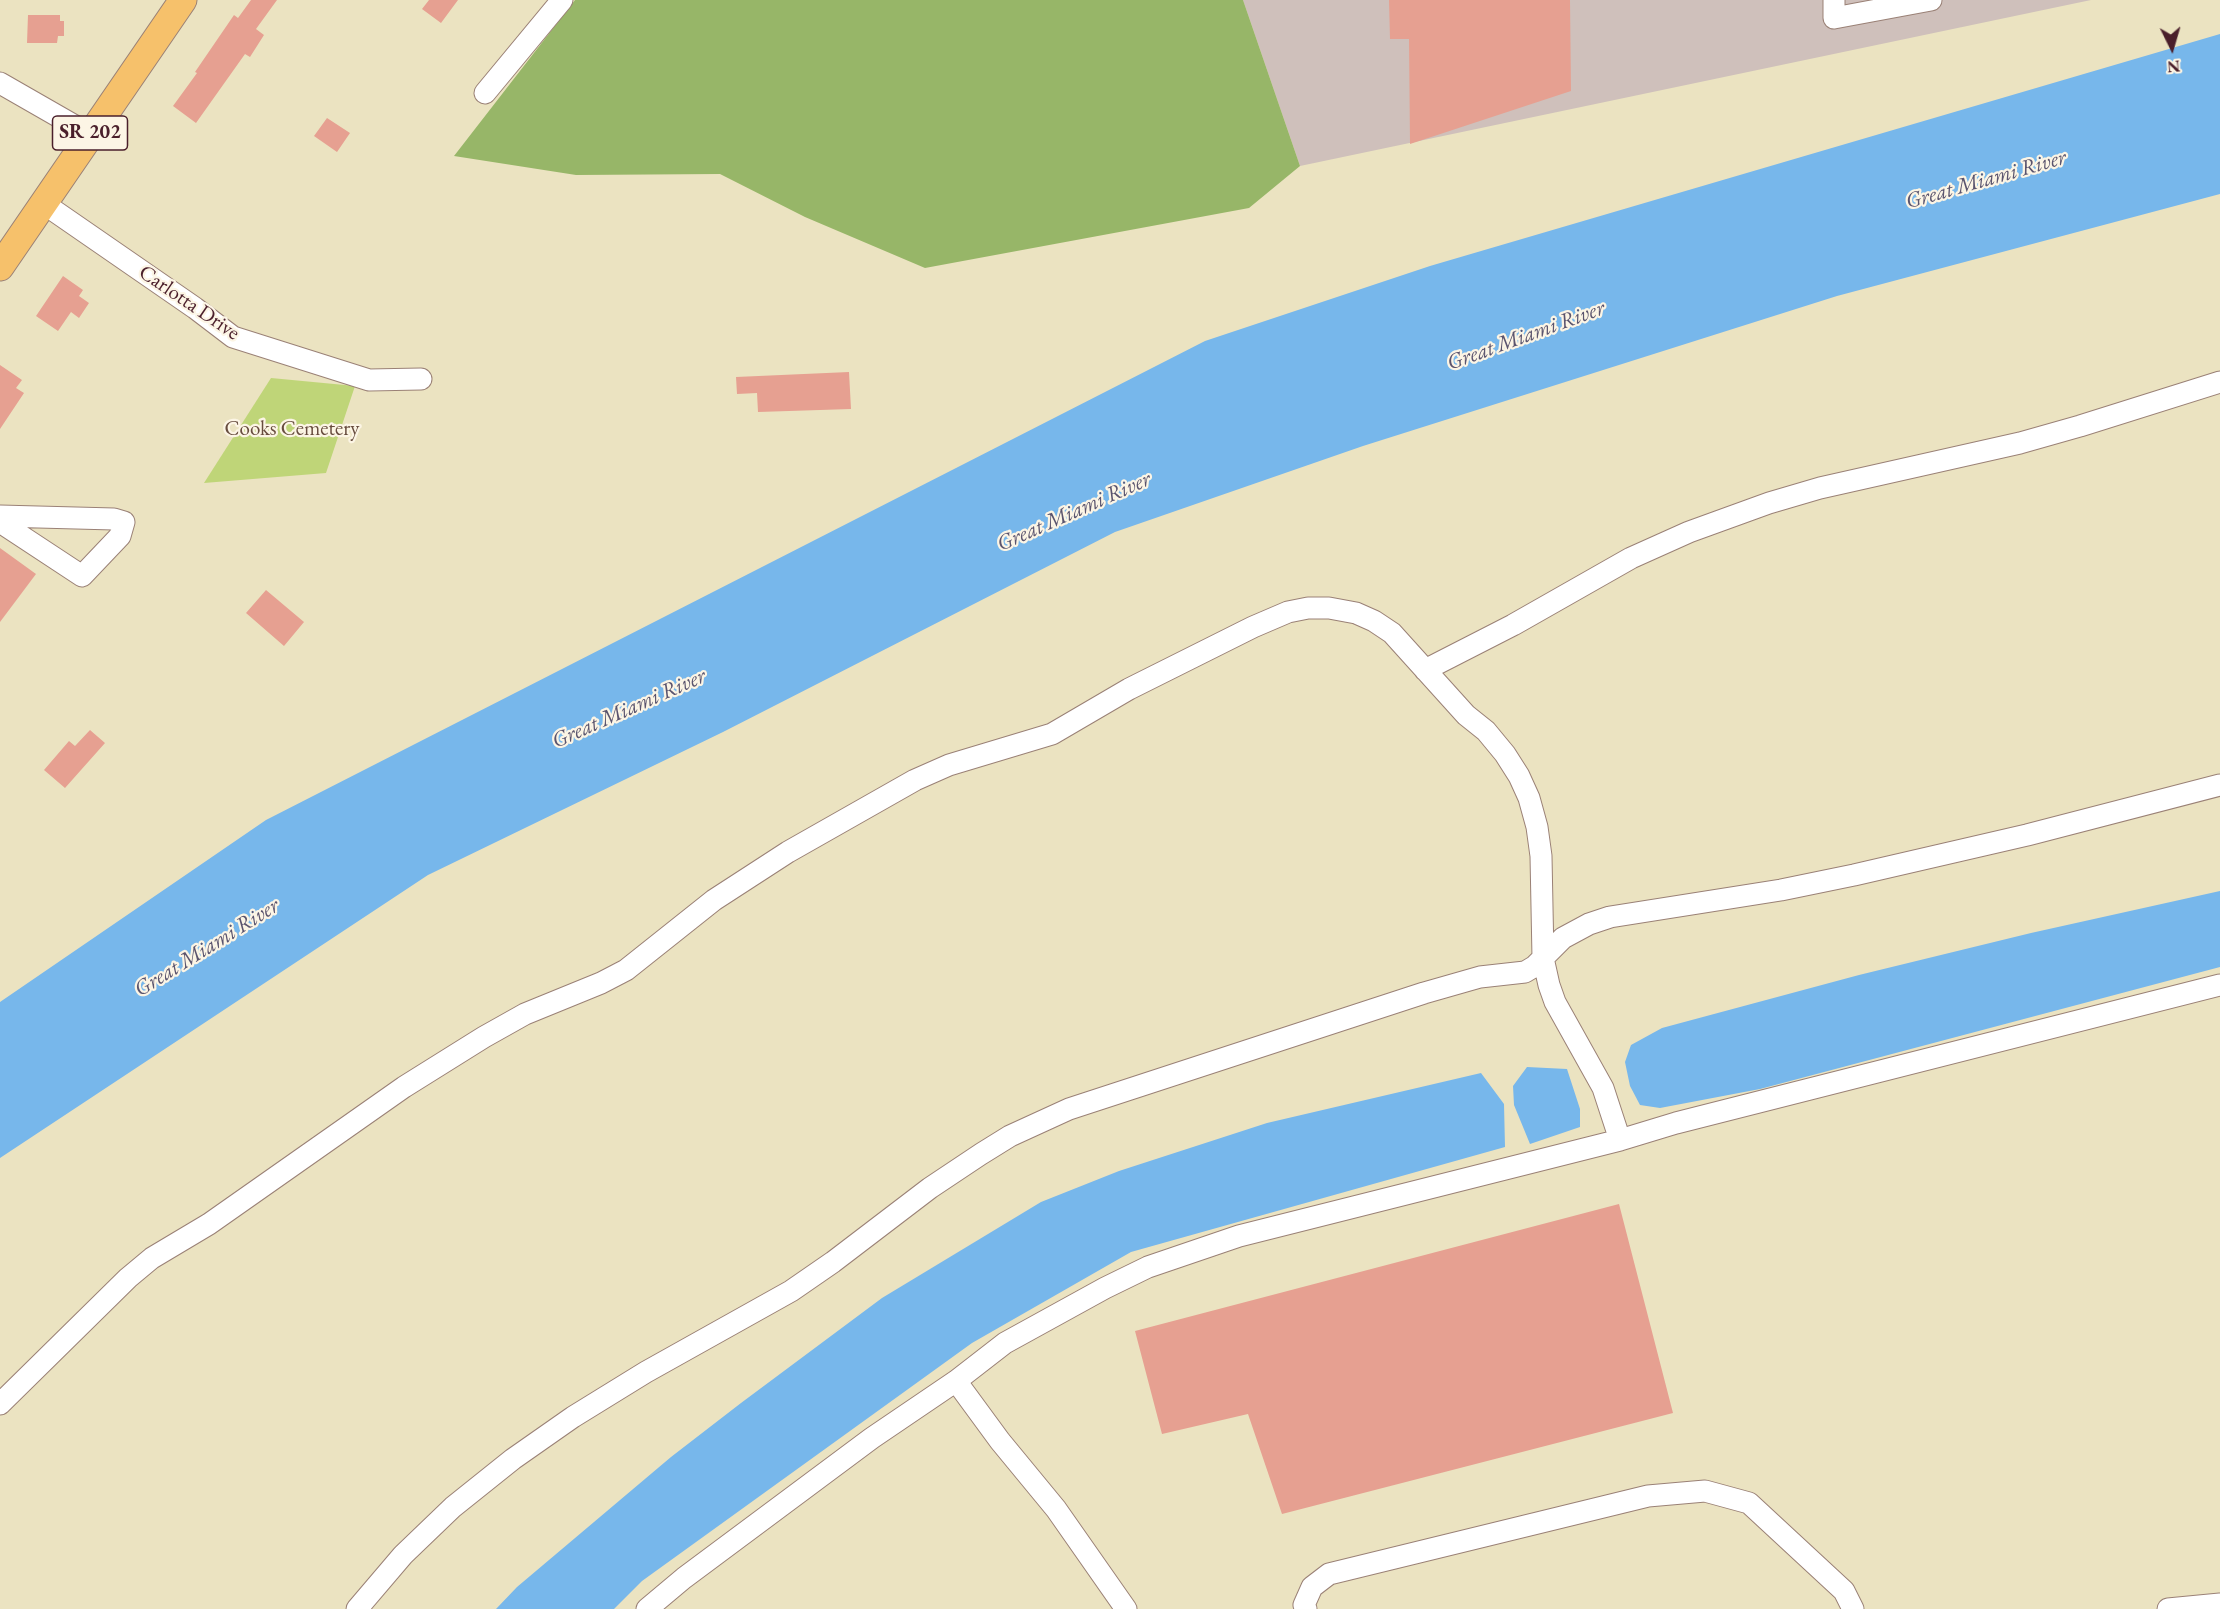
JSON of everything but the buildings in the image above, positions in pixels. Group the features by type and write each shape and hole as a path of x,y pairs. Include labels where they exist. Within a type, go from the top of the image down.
{"main road":[{"name":"SR 202","path":"0,267 183,0"}],"street":[{"path":"485,93 562,0"},
{"path":"1834,0 1834,18 1931,0"},
{"path":"0,83 89,134"},
{"name":"Carlotta Drive","path":"43,203 188,303 233,337 369,380 421,379"},
{"path":"1425,670 1513,625 1631,558 1689,532 1769,503 1820,488 2020,443 2220,382"},
{"path":"0,516 114,519 124,522 120,536 82,576 0,522"},
{"path":"0,1404 128,1278 152,1258 209,1224 395,1094 484,1037 525,1014 601,983 626,970 649,954 677,928 733,888 788,852 915,780 949,765 1052,734 1175,666 1253,627 1288,612 1308,608 1329,608 1356,613 1392,633 1466,715 1486,731 1505,754 1529,798 1537,827 1541,856 1543,958 1555,1002 1603,1088 1620,1140"},
{"path":"357,1609 403,1555 453,1507 513,1459 573,1417 646,1372 791,1291 930,1188 1010,1136 1069,1109 1424,993 1480,977 1526,972 1563,938 1589,924 1610,917 1781,890 1854,875 2026,835 2220,785"},
{"path":"647,1609 684,1578 872,1438 956,1381 1005,1343 1095,1293 1148,1268 1239,1236 2220,985"},
{"path":"956,1381 1056,1509 1126,1609"},
{"path":"1306,1609 1304,1605 1312,1587 1329,1574 1648,1496 1705,1491 1749,1503 1844,1591 1853,1609"},
{"path":"2168,1609 2220,1604"}],"shaded area":[{"path":"1243,0 2091,0 1300,166"}],"green space":[{"path":"575,0 1243,0 1300,166 1249,208 925,268 805,217 720,174 576,175 454,156"},
{"name":"Cooks Cemetery","path":"271,378 355,386 326,473 204,483"}],"water":[{"name":"Great Miami River","path":"2220,34 2220,194 1837,296 1363,446 1115,532 723,732 428,875 0,1158 0,1002 266,820 1205,341 1430,266"},
{"path":"2220,891 2220,967 1760,1089 1660,1108 1640,1105 1630,1086 1625,1062 1631,1045 1662,1028 1859,975 2031,933"},
{"path":"1527,1067 1567,1069 1580,1109 1580,1127 1530,1144 1514,1105 1513,1086"},
{"path":"1481,1073 1504,1104 1505,1147 1131,1252 972,1343 642,1581 614,1609 496,1609 517,1587 671,1457 741,1403 882,1298 1041,1202 1119,1171 1267,1123"}]}
